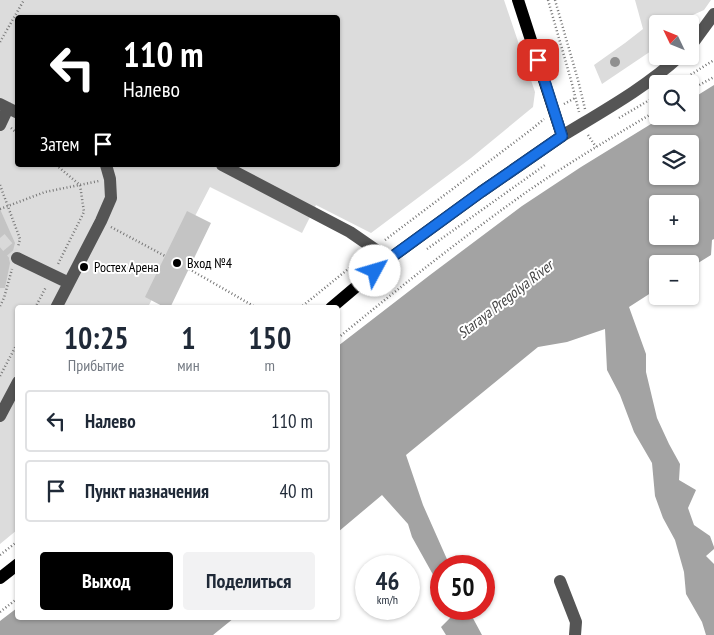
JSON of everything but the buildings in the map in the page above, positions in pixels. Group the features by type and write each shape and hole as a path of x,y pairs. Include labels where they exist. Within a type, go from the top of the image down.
{"main road":[{"path":"335,305 389,259 562,136 518,0"},
{"path":"0,578 15,566"}],"street":[{"path":"699,35 714,14"},
{"path":"562,136 663,72 670,65"},
{"path":"0,125 9,108"},
{"path":"57,305 111,198 110,179 107,167"},
{"path":"226,167 350,232 389,259"},
{"path":"16,257 68,283"},
{"path":"0,416 15,388"},
{"path":"560,581 576,622 574,635"}],"path":[{"path":"15,15 24,0"},
{"path":"548,0 575,98 585,122 595,133 588,137"},
{"path":"555,0 578,80 588,137 596,147"},
{"path":"0,42 15,16"},
{"path":"690,75 714,60"},
{"path":"699,85 714,77"},
{"path":"304,305 554,110 575,98"},
{"path":"618,118 649,100"},
{"path":"340,336 409,279 521,196 649,115"},
{"path":"427,249 546,165"},
{"path":"37,305 84,212 80,185 58,167"},
{"path":"0,209 45,192 110,179"},
{"path":"0,185 20,240 4,298 0,306"},
{"path":"101,221 165,256"},
{"path":"189,269 252,305"},
{"path":"0,376 15,348"},
{"path":"0,555 15,543"},
{"path":"0,612 15,600"}],"shaded area":[{"name":"Ростех Арена","path":"0,0 504,0 535,92 533,107 471,158 371,233 316,205 302,233 210,187 149,305 15,305 15,532 0,544"},
{"path":"635,0 711,0 704,10 693,15 649,15 649,52 602,84 594,65 643,29"}],"water":[{"name":"Staraya Pregolya River","path":"714,85 714,239 712,240 711,255 699,262 699,255 649,255 649,294 629,307 646,354 646,372 657,418 680,464 679,480 696,490 688,508 694,525 710,536 714,547 706,556 714,564 714,635 706,635 702,622 686,594 684,572 675,540 663,518 655,496 652,463 634,432 620,395 607,370 605,329 567,342 538,347 406,455 423,505 445,555 430,555 430,569 412,537 408,524 382,495 340,530 340,344 522,206 649,125 699,125 699,94"},
{"path":"15,610 15,620 232,620 213,635 0,635 0,621"},
{"path":"448,620 474,620 482,635 446,635 441,627"}],"tunnel":[{"path":"0,238 17,258"}],"place":[{"name":"Вход №4","path":"177,263"},
{"name":"Ростех Арена","path":"84,267"}],"route":[{"path":"375,271 481,192 562,136 538,60"}]}
